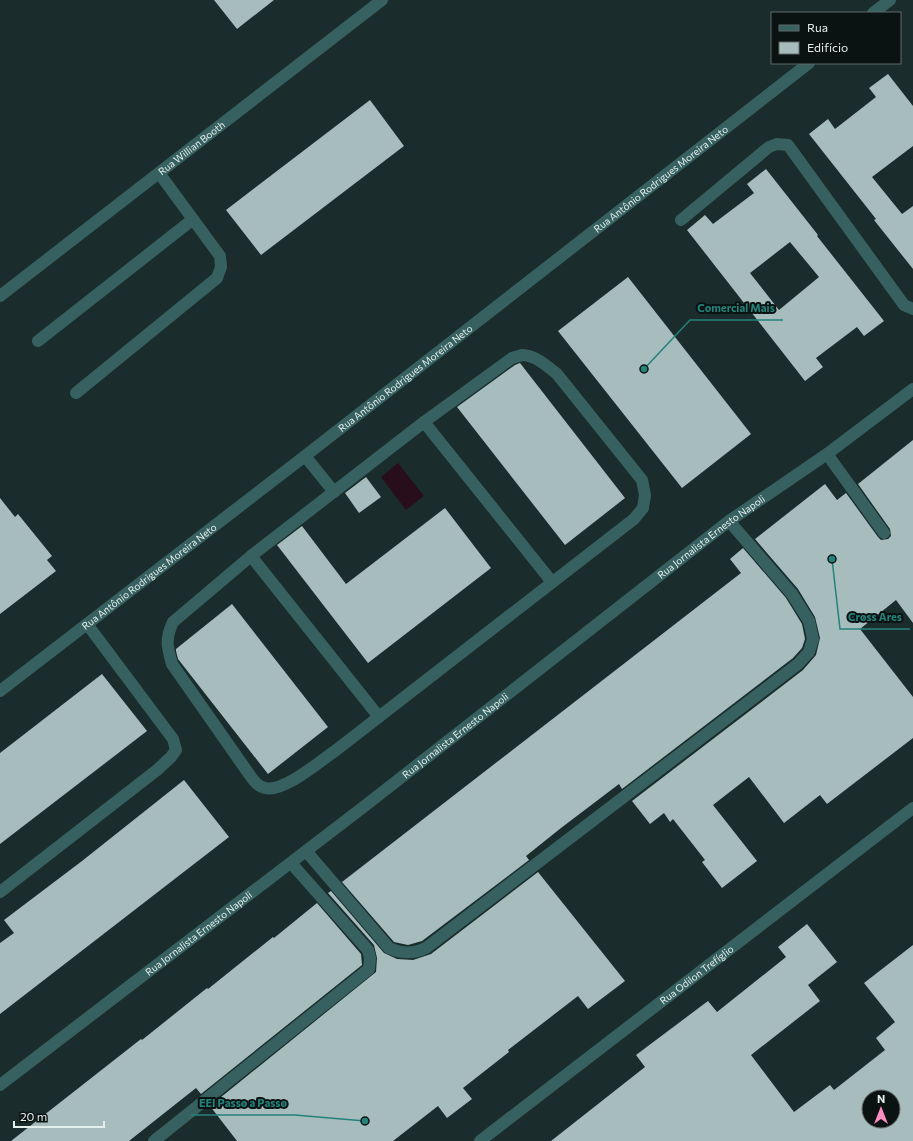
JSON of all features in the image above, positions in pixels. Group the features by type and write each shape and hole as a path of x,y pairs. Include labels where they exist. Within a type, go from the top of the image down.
{"street":[{"name":"Rua Willian Booth","path":"0,296 382,0"},
{"path":"874,12 890,0"},
{"name":"Rua Antônio Rodrigues Moreira Neto","path":"0,691 305,456 808,64"},
{"path":"682,220 769,147 777,144 788,145 913,315"},
{"path":"76,393 217,278 221,267 220,256 192,220 159,173"},
{"path":"38,342 192,220"},
{"path":"527,355 539,360 557,374 642,480 645,495 643,508 634,518 379,717 292,781 273,789 264,788 257,784 249,774 172,664 166,644 168,632 173,622 251,556 334,492 424,422 512,358 527,355"},
{"name":"Rua Jornalista Ernesto Napoli","path":"0,1085 306,851 729,521 827,454 913,389"},
{"path":"424,422 552,582"},
{"path":"827,454 884,533"},
{"path":"305,456 334,492"},
{"path":"306,851 389,948 396,952 417,952 426,948 798,664 809,652 813,639 809,621 792,594 729,521"},
{"path":"251,556 379,717"},
{"path":"0,892 157,770 176,750 173,739 87,624"},
{"name":"Rua Odilon Trefíglio","path":"480,1141 913,808"},
{"path":"154,1141 369,969 370,958 368,950 290,863"}],"shaded area":[{"path":"398,463 424,496 406,510 381,477"}],"building":[{"path":"214,0 274,0 237,29"},
{"path":"888,74 913,106 913,146 872,177 902,214 913,206 913,269 874,220 876,219 809,134 828,119 835,129 876,97 869,88"},
{"path":"370,100 404,146 261,255 226,210"},
{"path":"766,169 884,321 864,336 857,327 816,358 823,367 805,381 687,230 705,215 713,224 754,193 747,184","holes":["790,242 819,277 779,310 750,273"]},
{"path":"628,277 751,434 682,488 558,331"},
{"path":"520,363 625,498 565,545 457,407 515,365"},
{"path":"913,440 913,623 896,600 860,629 913,697 913,738 827,804 820,795 784,823 749,777 713,805 757,861 722,888 702,862 705,860 673,819 670,822 664,813 650,824 632,801 803,670 816,655 820,638 815,617 798,589 755,539 825,484 837,500 846,493 878,537 881,540 888,539 891,536 890,529 858,484"},
{"path":"366,477 381,497 359,513 345,493"},
{"path":"0,498 15,517 18,514 52,556 47,560 56,571 0,614"},
{"path":"445,508 491,568 368,663 277,545 302,526 346,584"},
{"path":"743,548 786,598 802,624 805,639 802,648 793,658 622,789 619,784 561,828 526,856 529,860 422,941 408,945 394,942 342,882 741,573 730,559"},
{"path":"232,604 328,727 268,774 178,659 176,651 176,649"},
{"path":"102,674 147,731 0,844 0,753"},
{"path":"184,780 229,837 0,1014 0,943 14,933 4,920 82,861"},
{"path":"538,872 625,981 588,1009 578,996 508,1050 509,1052 463,1088 472,1099 447,1118 438,1106 393,1141 237,1141 210,1106 376,972 377,958 374,945 328,893 331,891 384,953 397,959 413,960 431,954"},
{"path":"317,903 361,954 362,965 201,1094 196,1088 129,1141 11,1141 273,937 274,938"},
{"path":"807,924 837,962 808,985 820,1001 751,1055 794,1112 830,1085 834,1090 885,1050 876,1038 895,1022 864,983 913,945 913,1141 551,1141 645,1067 636,1055 708,1001 717,1012 786,957 778,947"}],"place":[{"name":"Comercial Mais","path":"644,369"},
{"name":"Cross Ares","path":"832,559"},
{"name":"EEI Passo a Passo","path":"365,1121"}]}
